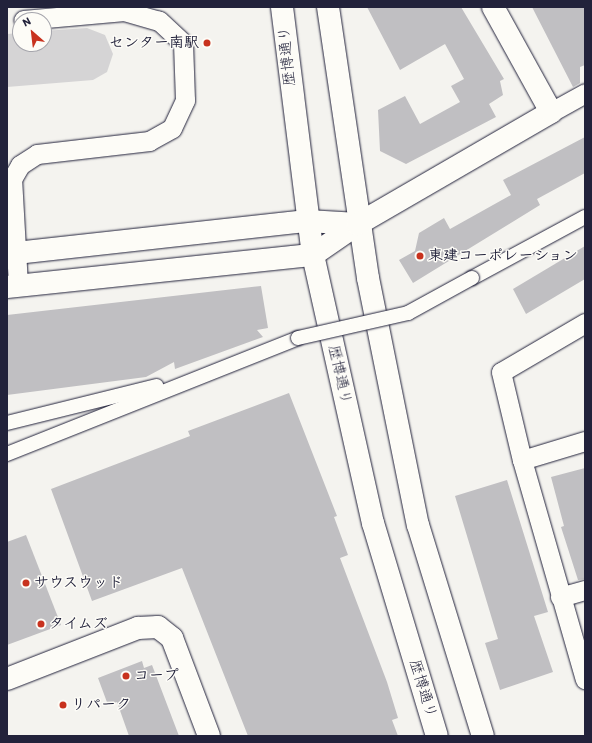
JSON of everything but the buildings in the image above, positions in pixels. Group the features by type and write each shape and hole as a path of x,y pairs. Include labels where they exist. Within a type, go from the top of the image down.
{"street":[{"name":"歴博通り","path":"282,7 307,221 313,255 373,523 437,736"},
{"path":"328,7 358,224 418,525 483,736"},
{"path":"493,7 551,112"},
{"path":"52,17 124,11 159,20 183,43 186,100 172,128 149,142 37,154 20,165 12,179 12,286 313,255 358,224 585,93"},
{"path":"7,454 189,379 298,338 408,313 585,217"},
{"path":"12,253 307,221 358,224"},
{"path":"585,323 501,372 522,460 560,597 585,679"},
{"path":"7,423 105,396 189,379"},
{"path":"522,460 585,440"},
{"path":"560,597 585,590"},
{"path":"7,680 138,628 158,627 172,638 209,736"}],"shaded area":[{"path":"87,28 105,35 113,54 107,72 93,80 7,87 7,34 12,34 12,52 52,52 52,30"}],"place":[{"name":"センター南駅","path":"207,43"},
{"name":"東建コーポレーション","path":"420,256"},
{"name":"サウスウッド","path":"26,583"},
{"name":"タイムズ","path":"41,624"},
{"name":"コープ","path":"126,676"},
{"name":"リパーク","path":"63,705"}]}
